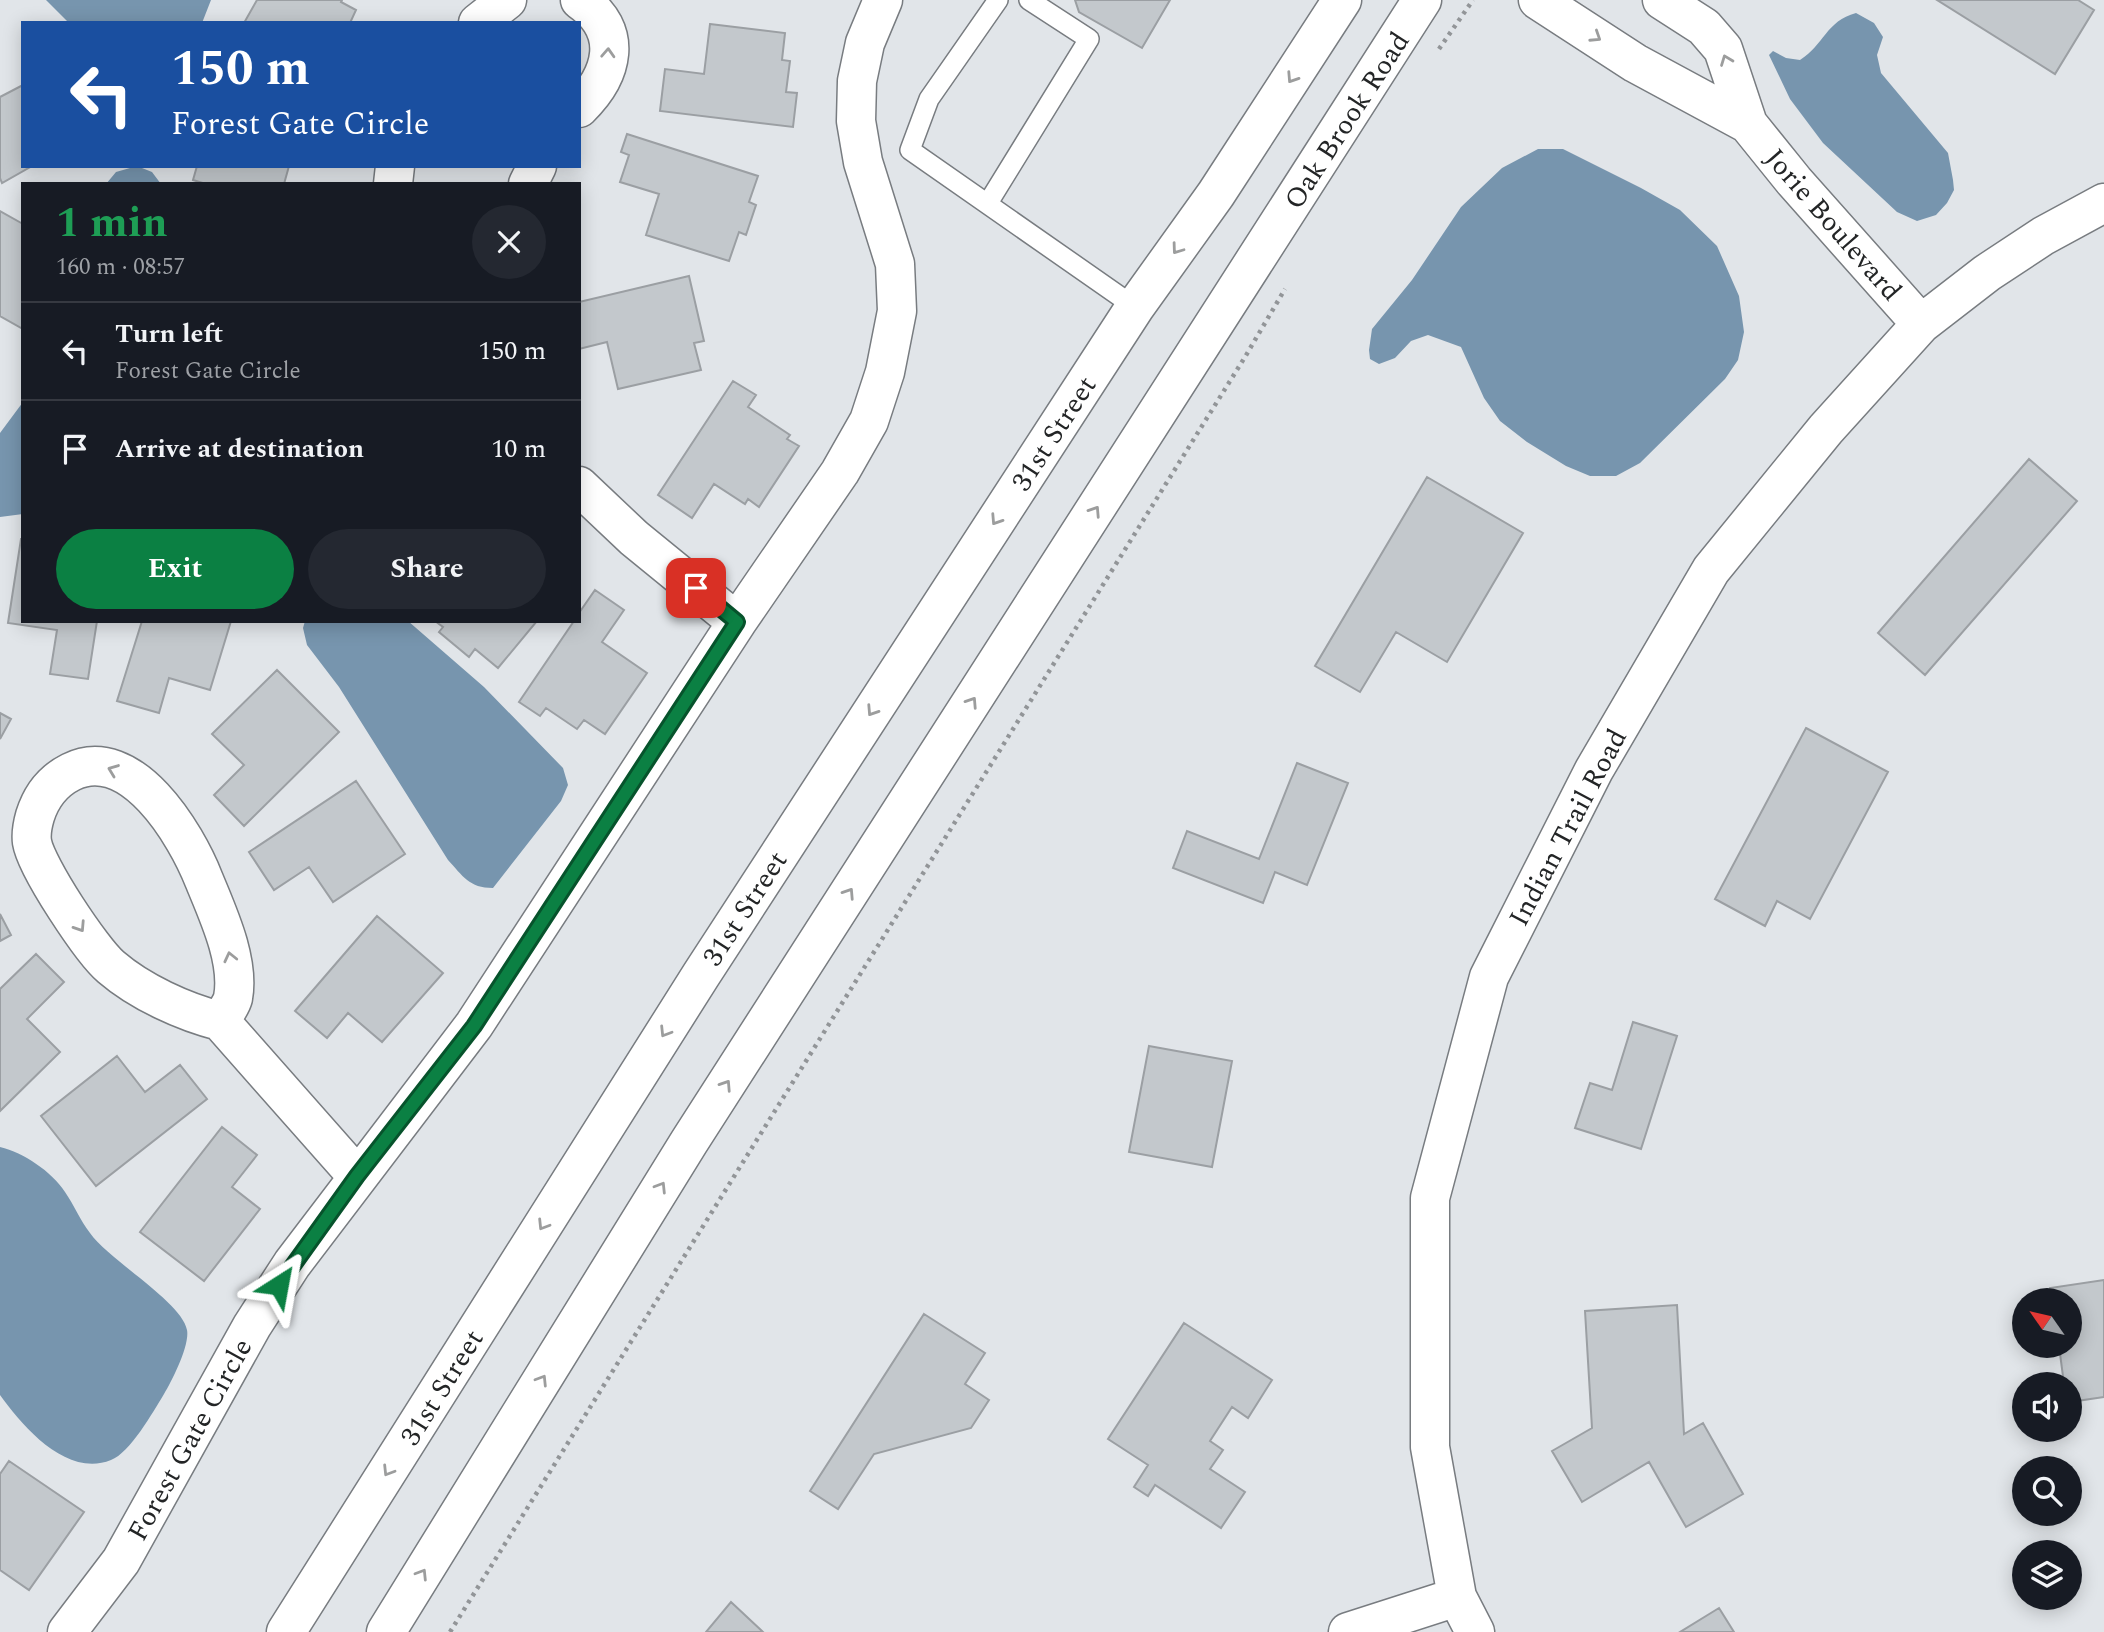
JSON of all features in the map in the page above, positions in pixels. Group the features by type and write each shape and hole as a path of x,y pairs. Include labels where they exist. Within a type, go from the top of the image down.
{"street":[{"path":"481,21 507,0"},
{"path":"580,0 593,9 606,27 610,51 606,73 592,96 581,106"},
{"name":"Forest Gate Circle","path":"67,1632 121,1561 252,1326 292,1264 474,1026 737,622 840,472 869,421 885,372 897,311 895,264 863,162 856,121 859,68 865,43 883,0"},
{"name":"Oak Brook Road","path":"386,1632 689,1142 1422,0"},
{"name":"Jorie Boulevard","path":"1538,0 1635,63 1748,124"},
{"name":"Jorie Boulevard","path":"1662,0 1704,27 1723,49 1748,124 1794,181 1921,324"},
{"name":"31st Street","path":"286,1632 701,975 1135,307 1216,194 1329,10"},
{"name":"Indian Trail Road","path":"1475,1632 1457,1597 1430,1447 1430,1198 1489,977 1594,770 1711,570 1826,429 1921,324 2043,236 2104,203"},
{"path":"581,488 634,538 737,622"},
{"path":"220,1021 233,1000 233,972 224,929 202,876 172,821 144,788 124,774 102,765 82,767 62,777 43,796 34,818 32,842 41,866 93,946 111,967 134,982 191,1014 220,1021 357,1176"},
{"path":"1348,1632 1457,1597"}],"lane":[{"path":"998,0 929,99 910,150 1135,307"},
{"path":"988,203 1089,39 1029,0"}],"path":[{"path":"1438,51 1473,0"},
{"path":"450,1632 1245,357 1291,279"}],"water":[{"path":"46,0 211,0 203,21 67,21"},
{"path":"1856,13 1874,23 1883,37 1877,55 1881,73 1948,153 1954,190 1936,215 1917,221 1897,212 1823,143 1790,99 1769,55 1773,51 1786,58 1800,60 1831,27"},
{"path":"1538,149 1563,149 1680,210 1717,246 1739,296 1744,332 1738,360 1725,379 1640,463 1616,476 1590,476 1566,466 1527,442 1500,421 1484,398 1461,347 1428,335 1411,341 1395,358 1379,364 1370,359 1372,329 1412,280 1461,207 1502,168"},
{"path":"142,168 152,172 160,182 108,182 116,172"},
{"path":"21,405 21,514 0,517 0,433"},
{"path":"304,623 410,623 484,687 563,768 568,785 561,801 493,888 472,883 448,860 339,687 307,645"},
{"path":"0,1147 27,1158 45,1170 65,1192 86,1228 100,1244 173,1307 187,1330 183,1353 164,1394 133,1441 111,1460 95,1464 78,1462 63,1456 34,1434 0,1395"}],"building":[{"path":"257,0 342,0 341,2 356,10 351,21 245,21"},
{"path":"1075,0 1170,0 1142,48 1079,12"},
{"path":"1937,0 2078,0 2094,10 2055,74"},
{"path":"710,24 785,33 782,60 790,61 786,92 797,93 793,127 660,111 665,69 704,74"},
{"path":"21,86 21,168 28,168 2,183 0,178 0,97"},
{"path":"627,134 758,176 749,202 756,205 746,235 739,232 729,261 646,235 659,194 620,182 629,155 621,152"},
{"path":"196,168 288,168 285,182 193,180"},
{"path":"0,211 21,223 21,328 0,316"},
{"path":"689,276 704,341 694,343 701,370 618,389 607,342 581,348 581,302"},
{"path":"733,381 756,395 748,407 790,435 787,439 799,446 759,507 748,499 745,504 714,484 692,518 658,495"},
{"path":"2029,459 2077,501 1925,675 1878,633"},
{"path":"1427,477 1523,533 1447,662 1396,632 1360,692 1315,666"},
{"path":"21,539 21,623 97,623 88,679 50,674 57,630 8,623"},
{"path":"595,590 624,610 602,642 647,673 605,734 584,720 577,729 546,708 540,716 519,702 573,623 581,623 581,610"},
{"path":"141,623 230,623 210,690 169,678 159,713 117,701"},
{"path":"438,623 535,623 498,668 475,649 469,657 439,632 443,627"},
{"path":"277,670 339,732 244,826 214,795 244,765 212,734"},
{"path":"0,713 11,719 0,739"},
{"path":"1806,728 1888,772 1810,919 1777,901 1765,926 1715,899"},
{"path":"1297,763 1348,783 1307,885 1275,872 1263,903 1173,868 1187,831 1259,859"},
{"path":"356,781 405,854 333,902 309,867 274,890 249,852"},
{"path":"0,914 11,935 0,941"},
{"path":"377,916 443,973 382,1042 348,1013 327,1038 295,1011"},
{"path":"36,954 64,982 27,1019 60,1052 0,1111 0,989"},
{"path":"1633,1022 1677,1036 1641,1149 1575,1128 1590,1083 1612,1090"},
{"path":"1149,1046 1232,1061 1212,1167 1129,1152"},
{"path":"117,1056 145,1092 180,1065 207,1099 96,1186 41,1116"},
{"path":"222,1127 257,1155 232,1187 260,1209 204,1281 140,1232"},
{"path":"2104,1280 2104,1397 2082,1400 2082,1372 2062,1372 2061,1358 2082,1358 2082,1288 2050,1288"},
{"path":"1677,1305 1684,1434 1703,1423 1743,1494 1686,1527 1649,1462 1582,1502 1552,1451 1592,1428 1585,1311"},
{"path":"924,1314 985,1353 965,1384 989,1400 971,1428 874,1454 838,1509 810,1491"},
{"path":"1184,1323 1272,1380 1248,1418 1232,1407 1210,1441 1223,1450 1210,1469 1245,1492 1221,1528 1155,1485 1148,1496 1134,1487 1148,1465 1108,1439"},
{"path":"9,1461 84,1512 29,1590 0,1570 0,1474"},
{"path":"731,1602 763,1632 706,1632"},
{"path":"1719,1608 1734,1632 1680,1632"}],"route":[{"path":"279,1285 357,1176 474,1026 737,622 696,588"}]}
